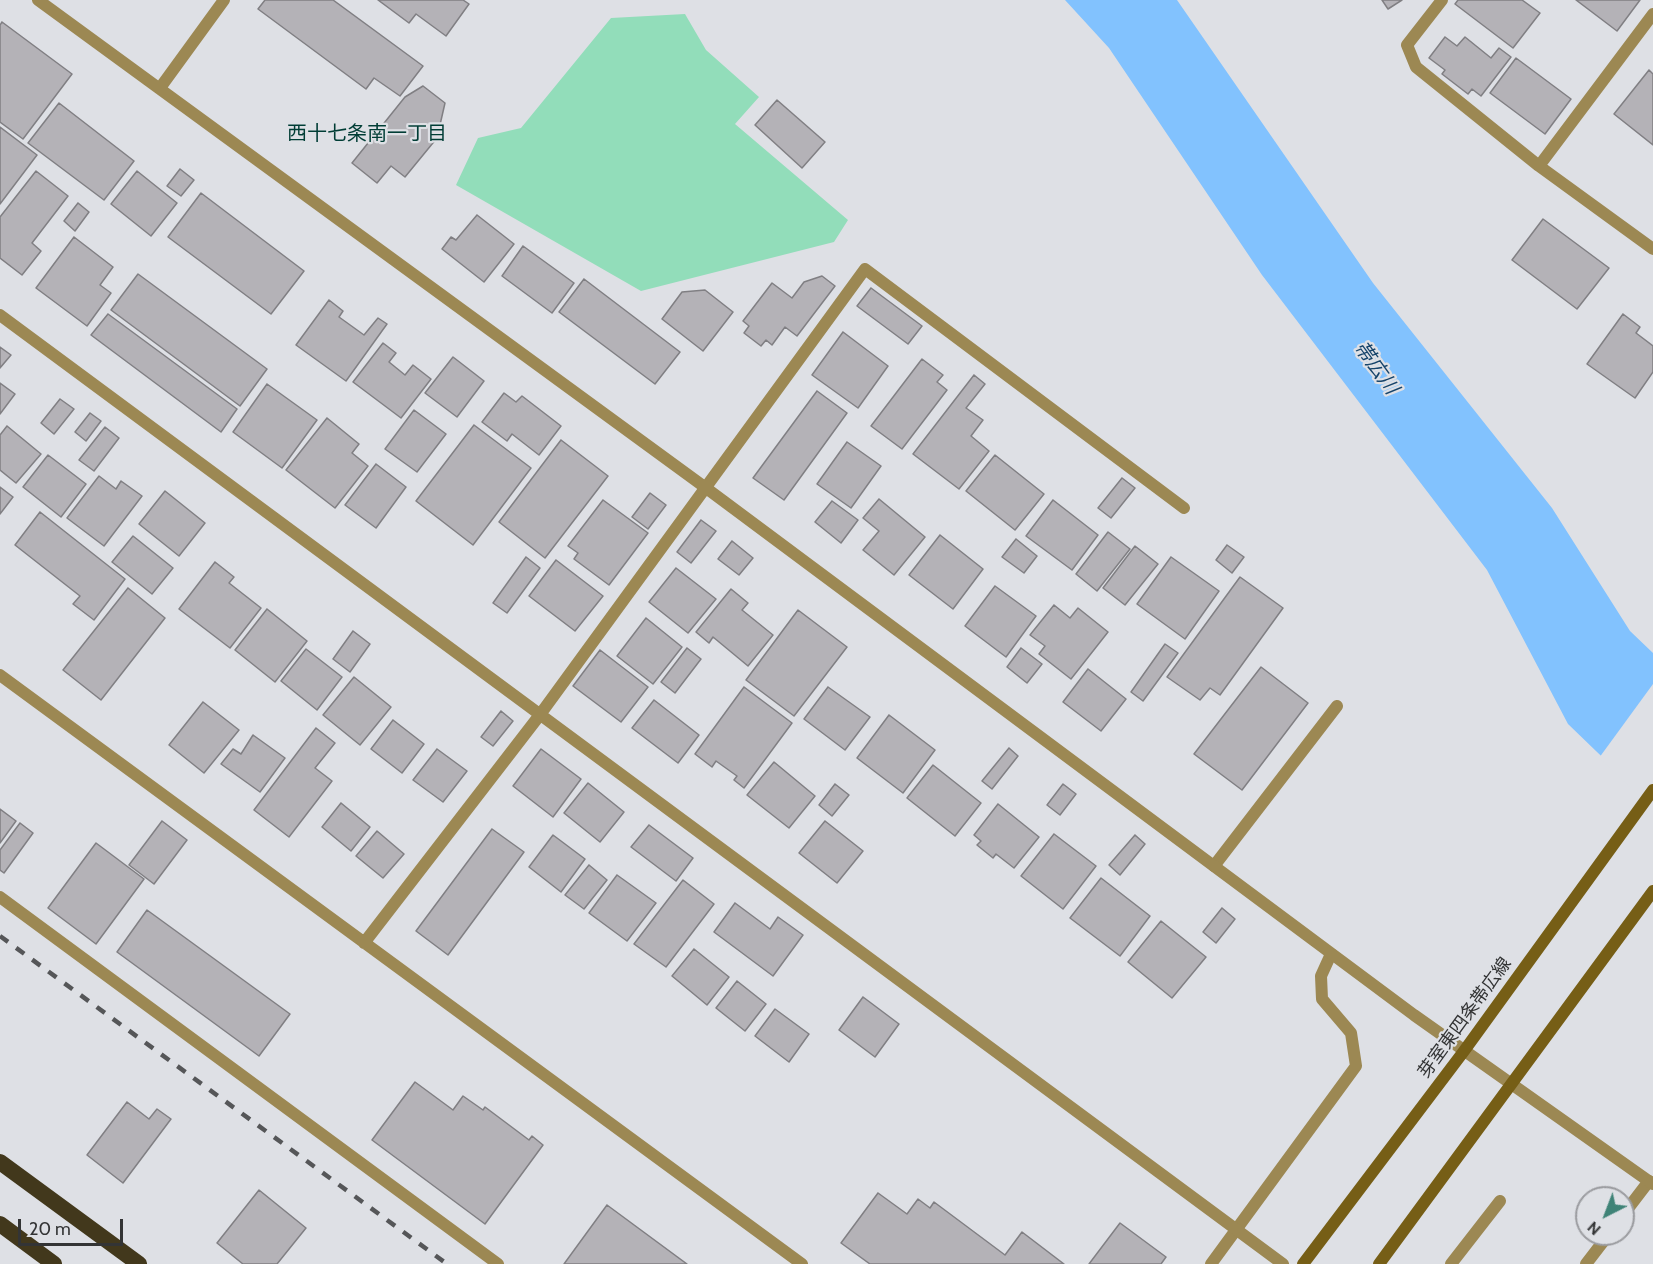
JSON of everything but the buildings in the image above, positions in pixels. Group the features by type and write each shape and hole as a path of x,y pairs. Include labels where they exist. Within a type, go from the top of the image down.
{"highway":[{"path":"0,1161 139,1264"},
{"path":"0,1224 54,1264"}],"main road":[{"name":"芽室東四条帯広線","path":"1303,1264 1464,1051 1653,790"},
{"path":"1379,1264 1653,891"}],"street":[{"path":"38,0 706,488 1331,954 1651,1183 1635,1201"},
{"path":"160,88 224,0"},
{"path":"1442,0 1407,45 1416,67 1539,166 1653,249"},
{"path":"1539,166 1653,14"},
{"path":"364,943 539,716 865,269 1184,508"},
{"path":"0,315 539,716 1283,1264"},
{"path":"0,675 802,1264"},
{"path":"1214,867 1336,706"},
{"path":"0,897 498,1264"},
{"path":"1211,1264 1356,1066 1351,1033 1322,999 1321,976 1331,954"},
{"path":"1451,1264 1500,1201"},
{"path":"1586,1264 1600,1246"}],"green space":[{"path":"685,14 706,50 759,97 735,124 848,220 834,242 641,291 456,185 478,138 521,128 611,18"}],"water":[{"name":"帯広川","path":"1065,0 1177,0 1373,283 1552,508 1630,631 1653,653 1653,806 1568,724 1487,570 1262,275 1109,48"}],"pier":[{"path":"1653,684 1653,809 1599,758"}],"railway":[{"path":"0,936 447,1264"}],"district":[{"name":"西十七条南一丁目","path":"367,134"}]}
